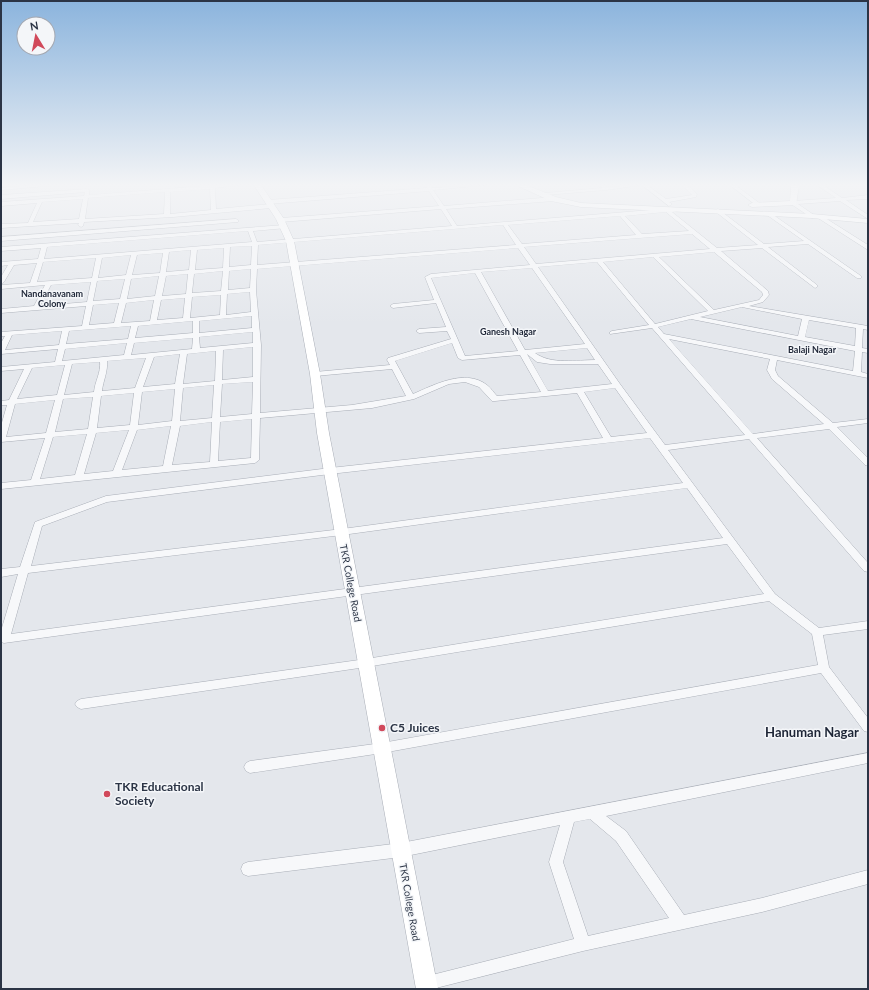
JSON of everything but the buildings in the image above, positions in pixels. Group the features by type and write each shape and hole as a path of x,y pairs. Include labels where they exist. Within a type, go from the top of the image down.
{"street":[{"path":"12,238 16,231"},
{"path":"46,236 48,231"},
{"path":"1,239 108,231"},
{"path":"1,264 40,261 148,237 235,231"},
{"path":"1,486 255,460 257,345 253,290 255,244 250,231"},
{"name":"TKR College Road","path":"285,231 290,241 295,264 315,374 330,471 426,986"},
{"path":"1,249 45,245 90,249 99,256 415,231"},
{"path":"510,231 617,386 771,597 817,632 824,668 868,728"},
{"path":"636,231 640,236"},
{"path":"743,231 815,286"},
{"path":"794,231 859,277"},
{"path":"841,231 868,248"},
{"path":"1,287 693,232 765,291 766,295 761,301 654,326 612,333"},
{"path":"205,248 207,233"},
{"path":"147,253 148,237"},
{"path":"589,346 462,358 428,278 430,275 809,242"},
{"path":"33,284 45,245"},
{"path":"223,317 227,246"},
{"path":"186,320 194,249"},
{"path":"153,322 159,297 166,251"},
{"path":"117,325 134,254"},
{"path":"86,328 99,256"},
{"path":"655,256 712,312"},
{"path":"599,261 654,326 868,569"},
{"path":"1,282 12,263"},
{"path":"478,271 525,351 545,393"},
{"path":"36,308 49,283"},
{"path":"1,311 253,290"},
{"path":"393,306 438,301"},
{"path":"740,306 868,328"},
{"path":"1,334 254,314"},
{"path":"690,317 868,351"},
{"path":"801,338 806,317"},
{"path":"196,319 196,351"},
{"path":"127,358 135,324"},
{"path":"857,373 860,326"},
{"path":"58,364 66,329"},
{"path":"419,332 449,329"},
{"path":"9,334 1,351 256,330"},
{"path":"663,336 857,373 868,376 868,384"},
{"path":"411,397 391,360 454,340"},
{"path":"1,369 257,345"},
{"path":"214,464 220,349"},
{"path":"525,351 540,360 550,362 600,362"},
{"path":"167,468 176,423 179,386 184,353"},
{"path":"117,473 134,427 138,390 151,355"},
{"path":"774,357 771,370 775,377 830,426 868,463"},
{"path":"79,477 92,432 99,383 104,370 103,360"},
{"path":"34,483 61,398 69,363"},
{"path":"29,366 12,402 1,440 176,423 320,412 369,406 411,397 460,378 471,379 484,386 495,399 617,386"},
{"path":"315,374 395,367"},
{"path":"1,403 256,379"},
{"path":"579,389 608,439"},
{"path":"662,448 868,421"},
{"path":"652,434 330,471 106,499 38,524 4,639 352,590 730,540"},
{"path":"1,573 342,532 689,486"},
{"path":"82,704 366,663 771,597"},
{"path":"817,632 868,625"},
{"path":"250,766 382,748 824,668"},
{"path":"248,869 400,850 868,758"},
{"path":"592,812 621,836 681,923"},
{"path":"569,817 556,862 583,944"},
{"path":"426,986 583,944 762,905 868,877"}],"place":[{"name":"C5 Juices","path":"382,728"},
{"name":"TKR Educational Society","path":"107,794"}],"district":[{"name":"Nandanavanam Colony","path":"52,300"},
{"name":"Ganesh Nagar","path":"508,332"},
{"name":"Balaji Nagar","path":"812,350"},
{"name":"Hanuman Nagar","path":"812,732"}]}
